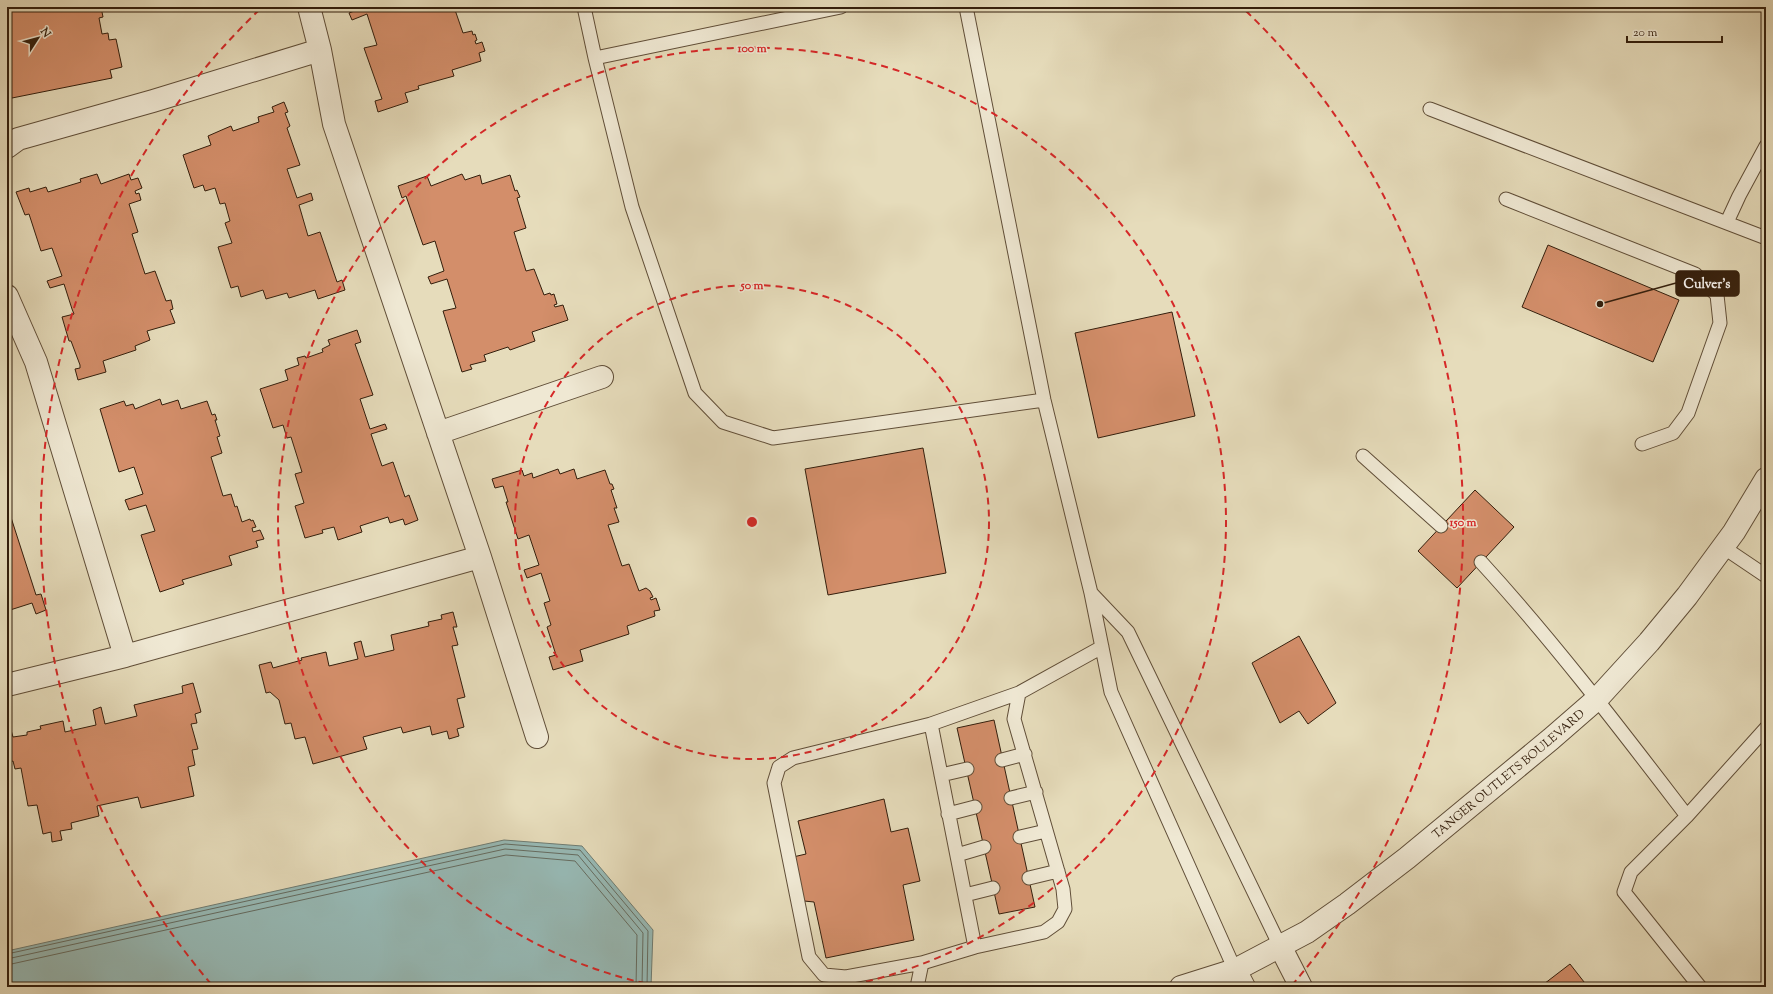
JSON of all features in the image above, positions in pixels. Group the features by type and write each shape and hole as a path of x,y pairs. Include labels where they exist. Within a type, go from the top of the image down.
{"street":[{"path":"309,7 320,50 334,124 480,557 538,737"},
{"path":"7,146 18,139 153,101 320,50"},
{"path":"7,296 36,362 125,656"},
{"path":"438,433 602,377"},
{"name":"TANGER OUTLETS BOULEVARD","path":"1181,987 1240,978 1280,946 1318,924 1406,858 1551,739 1597,699 1654,636 1687,596 1723,547 1766,480"},
{"path":"7,685 125,656 480,557"},
{"path":"1280,946 1301,987"}],"lane":[{"path":"584,7 595,58 632,207 695,393 723,422 773,438 1044,400"},
{"path":"595,58 841,7"},
{"path":"966,7 1044,400 1091,593 1111,692 1240,978"},
{"path":"1430,109 1766,238"},
{"path":"1726,222 1738,196 1766,146"},
{"path":"1506,199 1695,274 1717,295 1720,323 1688,413 1672,433 1642,444"},
{"path":"1363,456 1441,526"},
{"path":"1723,547 1766,576"},
{"path":"1481,562 1519,603 1597,699 1687,816"},
{"path":"1091,593 1128,632 1280,946"},
{"path":"1019,693 1014,719 1063,889 1065,909 1058,922 1044,932 975,947 922,963 846,977 824,975 809,957 774,784 779,767 793,758 931,724 1019,693 1102,647"},
{"path":"931,724 975,947"},
{"path":"1700,987 1624,892 1631,872 1687,816 1766,728"},
{"path":"1002,760 1024,754"},
{"path":"940,775 967,769"},
{"path":"1011,798 1036,792"},
{"path":"948,814 975,807"},
{"path":"1020,837 1046,831"},
{"path":"957,855 984,848"},
{"path":"1029,878 1058,871"},
{"path":"965,895 993,888"},
{"path":"917,987 922,963"}],"water":[{"path":"504,840 582,846 653,930 651,987 7,987 7,951"}],"building":[{"path":"7,7 101,7 103,17 99,18 102,34 108,33 109,40 116,39 122,67 110,70 112,78 7,99"},
{"path":"365,7 446,7 446,9 454,7 463,33 472,31 477,40 475,41 476,44 482,42 485,51 479,53 481,61 452,70 454,76 418,86 419,89 405,93 408,102 378,112 375,101 382,99 364,48 377,45 367,14 352,20 349,13"},
{"path":"284,102 288,112 285,113 290,126 287,128 300,165 287,169 297,198 311,193 313,200 299,205 308,236 320,232 337,282 342,280 345,290 318,299 315,290 289,298 287,293 266,299 263,290 241,297 238,286 231,288 218,247 232,243 225,223 230,221 225,203 220,204 215,188 205,191 203,185 194,188 183,155 211,145 208,136 224,129 231,126 233,131 259,122 258,117 274,112 272,107"},
{"path":"97,174 101,184 129,174 131,180 138,178 142,188 135,191 136,194 139,193 141,200 129,204 138,232 132,234 145,274 155,271 166,301 171,300 173,309 170,310 175,323 147,331 150,340 135,346 136,350 103,361 106,372 78,380 75,369 80,368 80,365 71,341 69,341 62,317 74,314 64,284 50,288 47,281 62,276 52,248 41,251 29,214 25,215 16,192 29,188 30,192 46,187 48,192 81,182 80,179"},
{"path":"462,174 465,180 480,175 482,184 510,175 515,191 517,190 520,197 517,198 526,228 514,232 526,271 534,269 544,295 550,293 551,295 554,294 557,304 554,305 555,307 563,305 568,320 532,332 535,341 510,350 508,347 484,355 486,361 470,365 472,369 462,372 443,311 456,308 447,279 431,284 428,277 444,271 435,241 423,245 406,196 402,198 398,186 427,176 431,186"},
{"path":"1548,245 1679,300 1653,362 1522,307"},
{"path":"1172,312 1195,416 1098,438 1075,333"},
{"path":"357,330 361,342 355,344 373,395 360,399 370,429 385,424 387,429 371,434 382,466 393,462 405,497 409,495 418,520 405,525 403,519 390,523 388,517 360,526 362,532 338,540 334,527 322,530 323,533 305,538 295,506 304,503 295,474 302,472 291,437 287,438 283,425 273,428 260,389 288,380 285,370 299,365 297,358 305,356 306,358 323,352 322,349 330,345 328,340"},
{"path":"160,399 162,405 178,400 181,409 207,401 212,415 215,414 217,420 215,420 220,436 217,437 222,453 211,457 223,496 231,494 242,522 250,519 251,521 253,520 256,527 252,528 253,532 260,530 264,539 256,541 258,547 229,556 232,565 182,580 184,584 160,592 141,535 155,531 146,505 129,510 125,500 143,494 134,467 119,472 100,409 124,401 126,406 133,404 135,409"},
{"path":"923,448 946,573 828,595 805,469"},
{"path":"558,469 560,474 574,469 577,479 605,470 610,484 612,484 614,489 611,490 617,508 614,508 619,522 608,525 622,566 629,564 639,591 646,588 650,591 653,597 650,598 651,600 656,598 660,610 654,611 655,616 627,626 629,634 580,650 583,661 553,670 549,657 556,655 547,627 551,625 544,603 550,601 541,573 527,578 524,570 539,565 529,535 518,539 506,502 508,502 503,486 495,488 492,479 522,470 524,476 532,473 533,478"},
{"path":"1475,490 1514,527 1457,588 1418,551"},
{"path":"7,505 36,595 41,594 46,610 36,614 32,603 7,611"},
{"path":"453,612 457,627 453,627 458,645 452,646 465,697 457,699 464,727 457,729 459,736 449,739 447,731 432,735 430,726 403,733 401,727 363,737 367,749 313,764 305,737 295,739 291,723 285,724 279,700 270,692 266,693 259,665 271,662 273,668 302,660 301,658 326,652 329,666 358,659 354,643 361,641 365,657 394,650 391,635 429,626 428,622 442,619 441,615"},
{"path":"1299,636 1336,703 1308,724 1299,711 1280,723 1252,663"},
{"path":"193,683 201,712 195,714 197,723 191,724 198,749 192,750 195,765 188,767 194,796 141,808 138,797 97,806 99,816 71,823 72,829 60,831 62,840 52,842 51,832 43,834 37,805 28,806 21,768 15,769 13,761 7,763 7,731 11,730 13,737 27,735 27,732 41,729 40,726 63,721 65,732 96,725 93,710 101,707 105,724 137,716 134,705 183,693 182,686"},
{"path":"994,720 1035,907 999,914 957,728"},
{"path":"884,799 891,832 908,828 920,881 903,885 914,940 826,958 814,902 804,901 793,857 806,854 798,821"},
{"path":"1570,964 1588,987 1540,987"}],"place":[{"name":"Culver's","path":"1600,304"}]}
